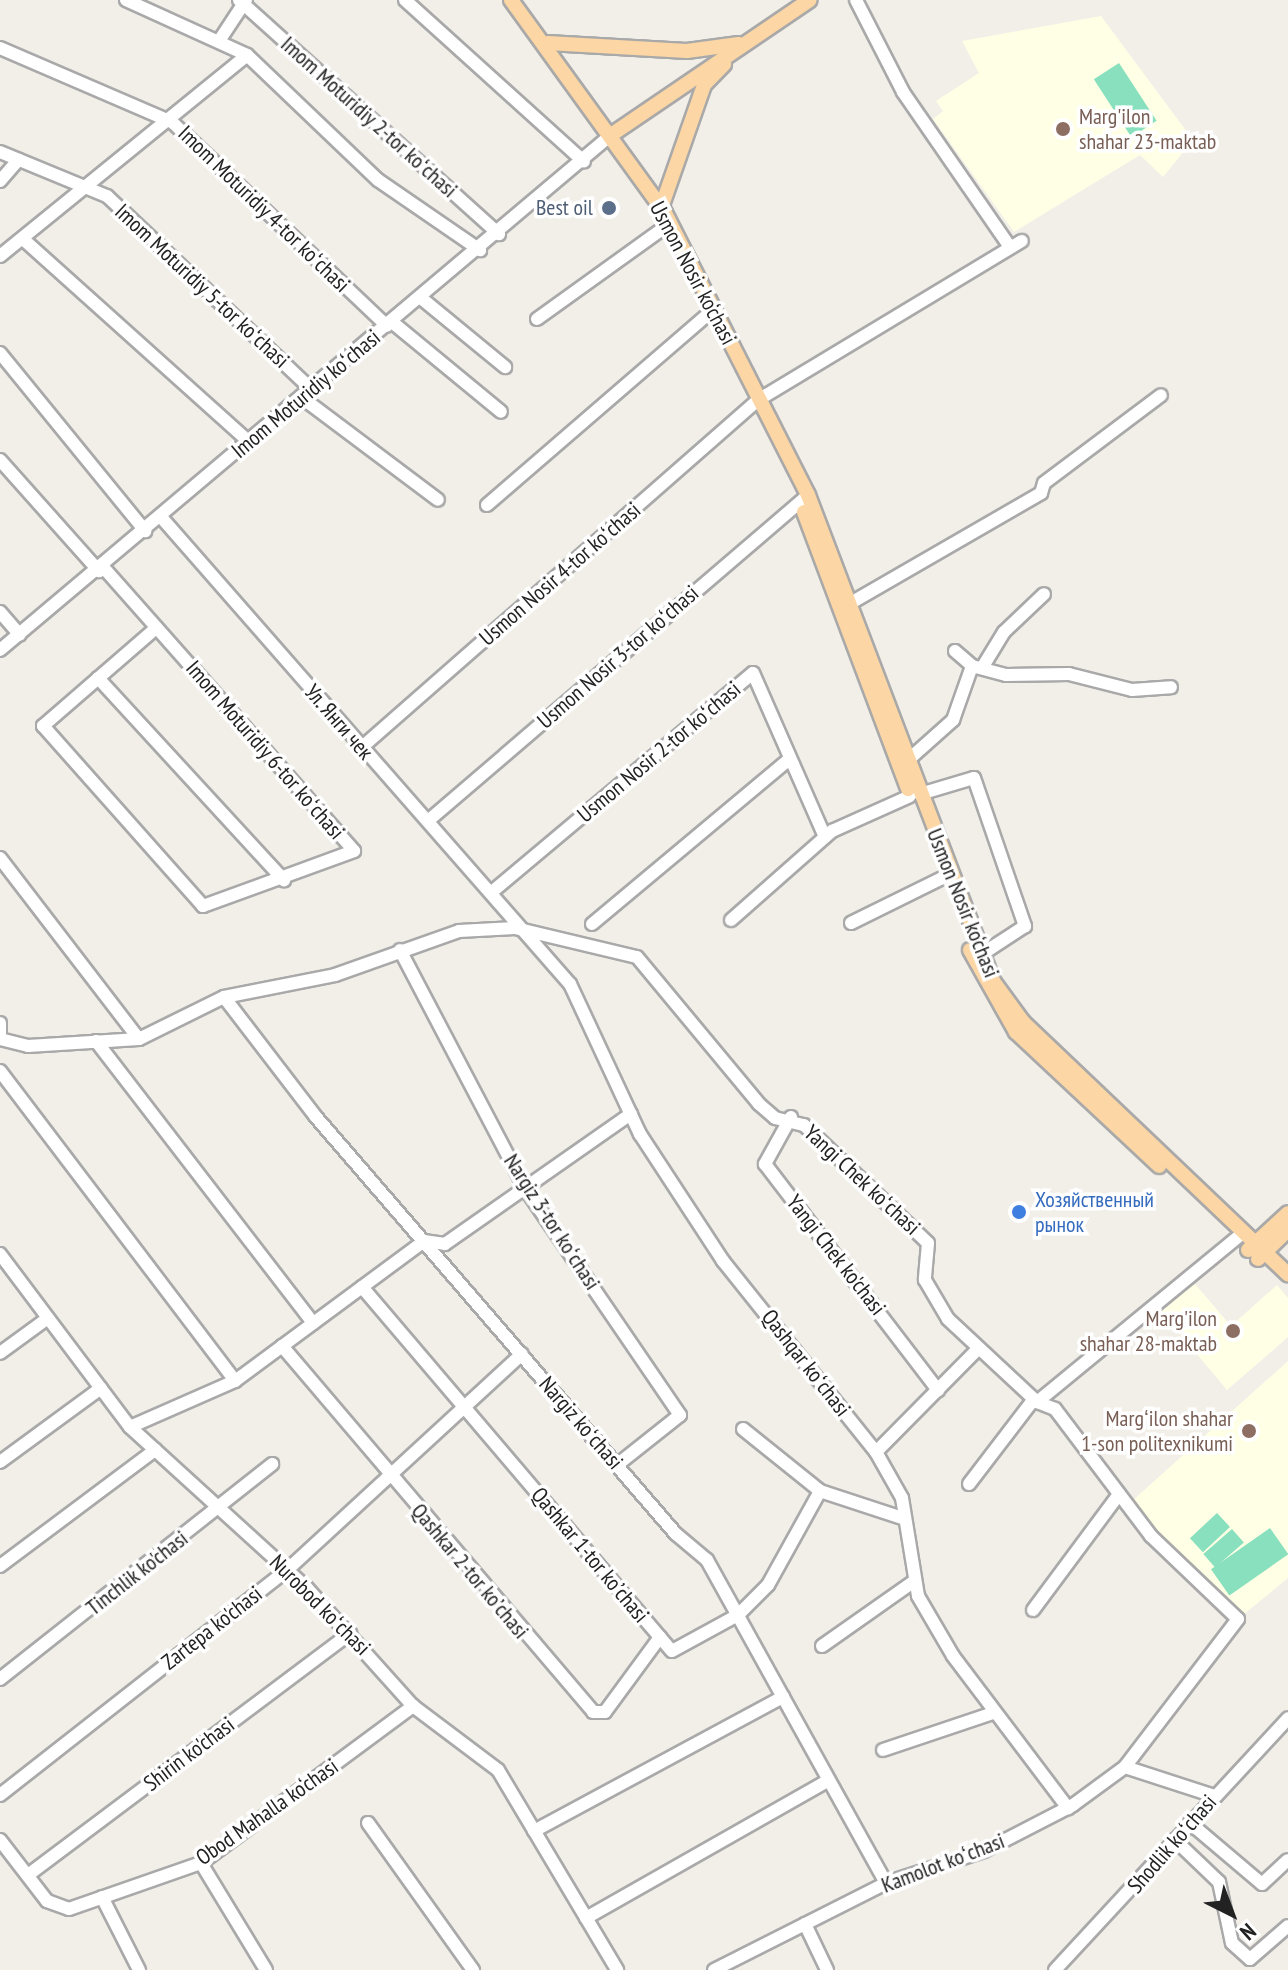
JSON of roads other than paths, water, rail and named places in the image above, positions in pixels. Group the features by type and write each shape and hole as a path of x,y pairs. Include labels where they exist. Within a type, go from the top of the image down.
{"main road":[{"name":"Usmon Nosir ko‘chasi","path":"511,0 548,43 661,208 799,481 915,795 982,954 1023,1022 1251,1247"},
{"path":"611,135 810,0"},
{"path":"548,43 687,51 744,43"},
{"path":"661,208 704,85 744,43"},
{"name":"Usmon Nosir ko‘chasi","path":"804,498 849,604 907,761 915,795"},
{"name":"Usmon Nosir ko‘chasi","path":"930,833 942,878 981,980 1011,1025 1251,1247 1288,1275"},
{"path":"1251,1247 1288,1213"},
{"path":"1251,1247 1288,1230"}],"street":[{"path":"126,0 247,55 378,180 480,250"},
{"path":"405,0 584,162"},
{"name":"Usmon Nosir 4-tor koʻchasi","path":"361,748 758,400 1016,244 903,92 856,0"},
{"path":"219,41 243,1"},
{"name":"Imom Moturidiy 2-tor koʻchasi","path":"243,1 499,234"},
{"name":"Imom Moturidiy 4-tor koʻchasi","path":"0,48 172,122 389,324 501,412"},
{"path":"0,256 91,189 247,55"},
{"name":"Imom Moturidiy koʻchasi","path":"0,650 101,569 306,393 499,234 611,135"},
{"name":"Imom Moturidiy 5-tor koʻchasi","path":"0,152 91,189 306,393 438,500"},
{"path":"0,181 18,160"},
{"path":"537,319 669,224"},
{"path":"23,239 249,442"},
{"path":"421,298 505,367"},
{"path":"487,505 713,310"},
{"path":"0,353 145,531"},
{"path":"849,604 1041,493 1044,483 1161,395"},
{"name":"Imom Moturidiy 6-tor koʻchasi","path":"0,460 156,628 354,851 284,880 203,906 43,726 156,628"},
{"name":"Usmon Nosir 3-tor koʻchasi","path":"429,820 804,498"},
{"name":"Ул. Янги чек","path":"161,517 361,748 493,891 515,928"},
{"path":"907,761 953,720 977,667 1004,632 1044,594"},
{"path":"0,612 20,635"},
{"path":"955,651 977,667 1069,674 1132,690 1171,687"},
{"name":"Usmon Nosir 2-tor koʻchasi","path":"493,891 753,673 788,760 825,837"},
{"path":"98,678 284,880"},
{"path":"592,924 788,760"},
{"path":"731,920 825,837 915,795 974,778 1025,926 982,954"},
{"path":"0,858 139,1039"},
{"path":"851,923 942,878"},
{"name":"Yangi Chek koʻchasi","path":"139,1039 224,997 335,975 459,931 515,928 637,957 759,1104 775,1118 791,1117 928,1243 925,1280 976,1351 1035,1401 1055,1409 1119,1494 1240,1624 1164,1709 1125,1767"},
{"name":"Qashqar koʻchasi","path":"515,928 570,984 631,1114 723,1261 876,1452 905,1519 918,1570 913,1582 993,1713 1068,1808"},
{"name":"Nargiz 3-tor koʻchasi","path":"400,950 525,1188 680,1415 617,1465"},
{"name":"Nargiz koʻchasi","path":"224,997 424,1241 617,1465 707,1560 886,1883"},
{"path":"0,1023 0,1038 28,1046 139,1039"},
{"path":"96,1041 313,1323"},
{"path":"0,1071 235,1381"},
{"path":"130,1427 235,1381 424,1241 445,1244 631,1114"},
{"name":"Yangi Chek ko'chasi","path":"791,1117 765,1164 938,1390"},
{"path":"969,1484 1035,1401 1251,1247"},
{"name":"Nurobod koʻchasi","path":"0,1254 130,1427 287,1570 350,1633 413,1706 498,1770 617,1970"},
{"name":"Qashkar 1-tor koʼchasi","path":"362,1287 672,1651 738,1615 768,1585 820,1491"},
{"path":"0,1353 48,1318"},
{"name":"Qashkar 2-tor koʼchasi","path":"282,1346 593,1712 605,1712 660,1637"},
{"path":"876,1452 976,1351"},
{"name":"Zartepa ko'chasi","path":"0,1795 287,1570 388,1473 522,1354"},
{"path":"0,1462 101,1388"},
{"path":"743,1429 820,1491 905,1519"},
{"path":"0,1566 155,1450"},
{"name":"Tinchlik ko'chasi","path":"0,1679 272,1464"},
{"path":"1033,1610 1119,1494"},
{"path":"822,1646 913,1582"},
{"name":"Shirin ko'chasi","path":"28,1875 350,1633"},
{"path":"534,1831 783,1697"},
{"name":"Obod Mahalla ko‘chasi","path":"0,1840 54,1907 102,1897 201,1863 413,1706"},
{"path":"883,1750 993,1713"},
{"name":"Shodlik koʻchasi","path":"1055,1970 1288,1718"},
{"path":"1125,1767 1214,1796"},
{"name":"Kamolot koʻchasi","path":"714,1970 734,1966 805,1924 886,1883 984,1851 1068,1808 1125,1767"},
{"path":"586,1918 829,1780"},
{"path":"368,1823 473,1970"},
{"path":"1190,1823 1262,1884 1288,1860"},
{"path":"1175,1840 1219,1882 1232,1943 1250,1959 1288,1926"},
{"path":"201,1863 266,1970"},
{"path":"102,1897 139,1970"},
{"path":"805,1924 827,1970"}],"place":[{"name":"Marg'ilon shahar 23-maktab","path":"1063,129"},
{"name":"Best oil","path":"609,208"},
{"name":"Хозяйственный рынок","path":"1019,1212"},
{"name":"Marg'ilon shahar 28-maktab","path":"1233,1331"},
{"name":"Margʻilon shahar 1-son politexnikumi","path":"1249,1431"}]}
